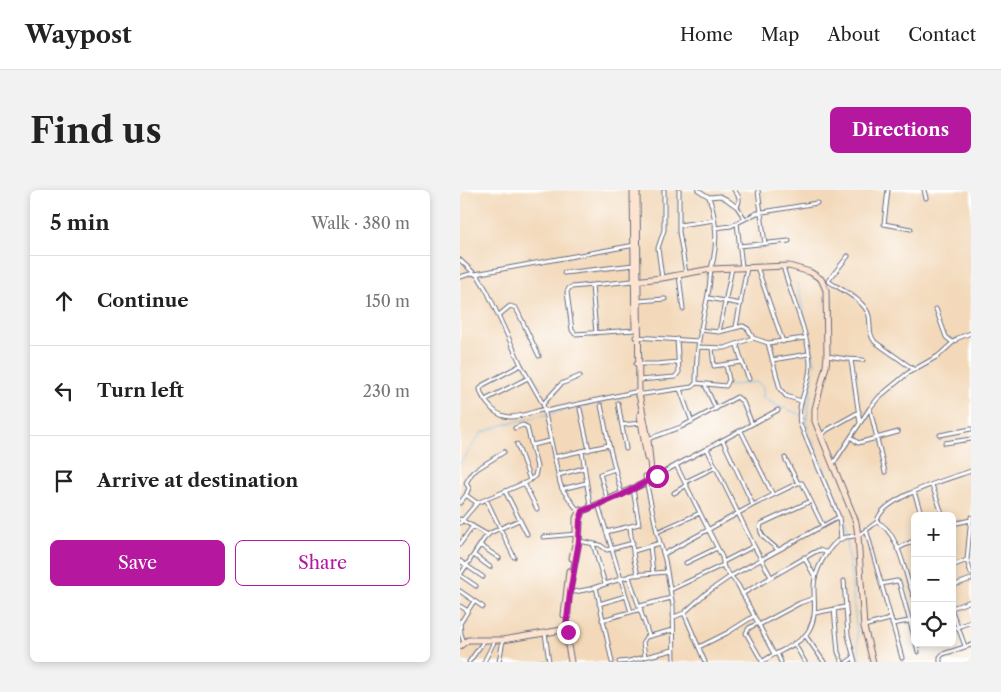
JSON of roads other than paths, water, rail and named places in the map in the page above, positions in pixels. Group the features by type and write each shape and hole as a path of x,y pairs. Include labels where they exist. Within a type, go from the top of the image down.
{"street":[{"path":"633,190 636,245"},
{"path":"636,335 638,301 635,261 637,190"},
{"path":"662,278 658,248 664,230 664,190"},
{"path":"679,190 679,225 686,273"},
{"path":"698,190 709,197 720,196 736,207 745,219"},
{"path":"719,190 720,196"},
{"path":"734,190 740,201 736,207"},
{"path":"758,190 765,244"},
{"path":"888,190 884,224 911,229"},
{"path":"924,190 926,198"},
{"path":"521,365 483,385 480,392 493,411 504,417 638,393 692,388 696,383 700,330 716,252 715,220 709,197"},
{"path":"716,228 725,228 761,212 817,203"},
{"path":"679,225 715,220"},
{"path":"736,327 741,304 744,267 739,246 737,223"},
{"path":"739,246 789,242"},
{"path":"460,277 473,273 636,245"},
{"path":"848,256 826,283 827,356 815,409 816,421 821,436 856,522 864,627 873,662"},
{"path":"460,260 478,276 487,291 521,365 543,404 562,489 579,512"},
{"path":"564,272 635,261"},
{"path":"757,266 783,342"},
{"path":"786,266 808,354 809,374 798,416 838,518 843,538"},
{"path":"699,341 636,335 575,334 572,330 568,288 662,278 711,269 786,266 810,272 863,305 867,311 871,338 874,342 913,369"},
{"path":"719,332 732,267"},
{"path":"678,274 683,309"},
{"path":"636,281 638,393 648,462 647,479 657,532 664,554 674,617 674,662"},
{"path":"592,285 596,333"},
{"path":"708,298 741,304"},
{"path":"638,301 665,299"},
{"path":"498,316 510,306 516,308 539,356"},
{"path":"936,309 946,338 952,342"},
{"path":"700,330 719,332 746,326 753,338 768,343 805,338"},
{"path":"832,465 870,408 884,393 913,369 938,356 952,342 964,335 971,334"},
{"path":"698,347 725,348 753,338"},
{"path":"639,380 675,377 679,372 677,339"},
{"path":"768,343 780,389 793,399 801,401"},
{"path":"737,345 749,379"},
{"path":"712,348 714,366 742,362"},
{"path":"772,360 808,354"},
{"path":"827,356 863,360"},
{"path":"851,360 860,423"},
{"path":"637,364 679,362"},
{"path":"565,630 580,520 583,511 633,489 647,479 651,472 648,439 638,393 637,364"},
{"path":"696,383 726,386 728,384 726,365"},
{"path":"543,404 561,384 580,376"},
{"path":"485,400 528,378"},
{"path":"705,385 716,409"},
{"path":"680,389 692,422"},
{"path":"648,439 692,422 737,397 743,402 752,424"},
{"path":"618,403 626,449"},
{"path":"601,405 621,492"},
{"path":"870,408 885,472"},
{"path":"580,409 589,450"},
{"path":"571,662 565,630 566,589 578,541 576,518 582,508 621,492 676,465 778,410"},
{"path":"821,436 827,430 858,412"},
{"path":"622,425 641,423"},
{"path":"488,535 461,521 477,503 536,476 537,467 527,427 523,425 515,428"},
{"path":"940,435 971,429"},
{"path":"742,431 773,495"},
{"path":"851,437 858,443 898,432"},
{"path":"944,443 971,438"},
{"path":"532,445 550,441"},
{"path":"723,441 753,505"},
{"path":"517,444 530,480"},
{"path":"554,457 609,445"},
{"path":"707,449 761,560 771,576"},
{"path":"582,451 590,505"},
{"path":"460,503 469,488 466,483 472,473 504,452"},
{"path":"785,458 798,483 802,483 823,526"},
{"path":"676,465 709,530 726,572 731,576 781,662"},
{"path":"674,493 716,467"},
{"path":"558,475 584,468"},
{"path":"607,498 600,474 615,469"},
{"path":"814,598 800,602 747,629 746,633 762,662 794,643 809,630 815,613 815,577 818,568 828,552 843,538 857,536 877,522 878,518 887,508 914,492 971,471"},
{"path":"524,483 537,509"},
{"path":"562,489 586,483"},
{"path":"664,554 753,505 798,483"},
{"path":"932,485 942,512"},
{"path":"606,532 637,525 639,522 633,489"},
{"path":"505,491 527,534"},
{"path":"914,492 921,512"},
{"path":"466,494 477,503"},
{"path":"486,499 514,557"},
{"path":"778,550 764,538 760,530 761,524 811,501"},
{"path":"598,504 631,612"},
{"path":"657,532 700,513"},
{"path":"674,617 684,613 731,576 838,518"},
{"path":"956,523 971,519 967,560 971,573"},
{"path":"476,586 460,576 480,545 488,535 519,520"},
{"path":"877,522 884,526 892,536 911,588"},
{"path":"460,544 473,526"},
{"path":"630,527 638,575"},
{"path":"866,529 902,658"},
{"path":"544,537 577,534"},
{"path":"578,541 602,546 607,550 633,543"},
{"path":"897,549 911,542"},
{"path":"634,551 660,543"},
{"path":"593,544 605,584"},
{"path":"480,545 499,558"},
{"path":"650,546 653,573"},
{"path":"670,590 754,546"},
{"path":"686,563 717,548"},
{"path":"742,594 819,550 828,552"},
{"path":"474,556 490,567"},
{"path":"804,558 815,577"},
{"path":"956,564 967,560"},
{"path":"460,561 483,577"},
{"path":"570,593 629,576 666,572"},
{"path":"629,576 649,636"},
{"path":"956,585 971,579"},
{"path":"844,581 848,636 854,660 847,662"},
{"path":"881,584 899,582 911,625"},
{"path":"596,587 612,662"},
{"path":"460,591 483,607"},
{"path":"599,604 626,596"},
{"path":"602,620 671,598"},
{"path":"474,601 460,622 462,644 468,640 503,640 565,630"},
{"path":"956,608 971,601"},
{"path":"460,606 468,611"},
{"path":"815,613 846,607"},
{"path":"834,609 838,652 842,662"},
{"path":"684,613 704,662"},
{"path":"699,647 727,633 754,616"},
{"path":"864,627 890,619"},
{"path":"892,624 910,621"},
{"path":"956,621 965,646"},
{"path":"958,627 971,622"},
{"path":"645,657 643,642 646,637 673,630"},
{"path":"540,662 549,662 545,633"},
{"path":"805,635 824,662"},
{"path":"469,662 484,640"},
{"path":"484,662 494,640"},
{"path":"498,662 503,640"},
{"path":"794,643 805,662"},
{"path":"940,662 940,657 943,654 971,645"},
{"path":"916,647 918,652"},
{"path":"619,662 629,662 673,650"}],"waterway":[{"path":"797,283 815,363 806,423 845,521 860,662"},
{"path":"729,386 756,382 763,387 763,398 805,416"},
{"path":"460,464 481,433 502,425 625,396"}]}
